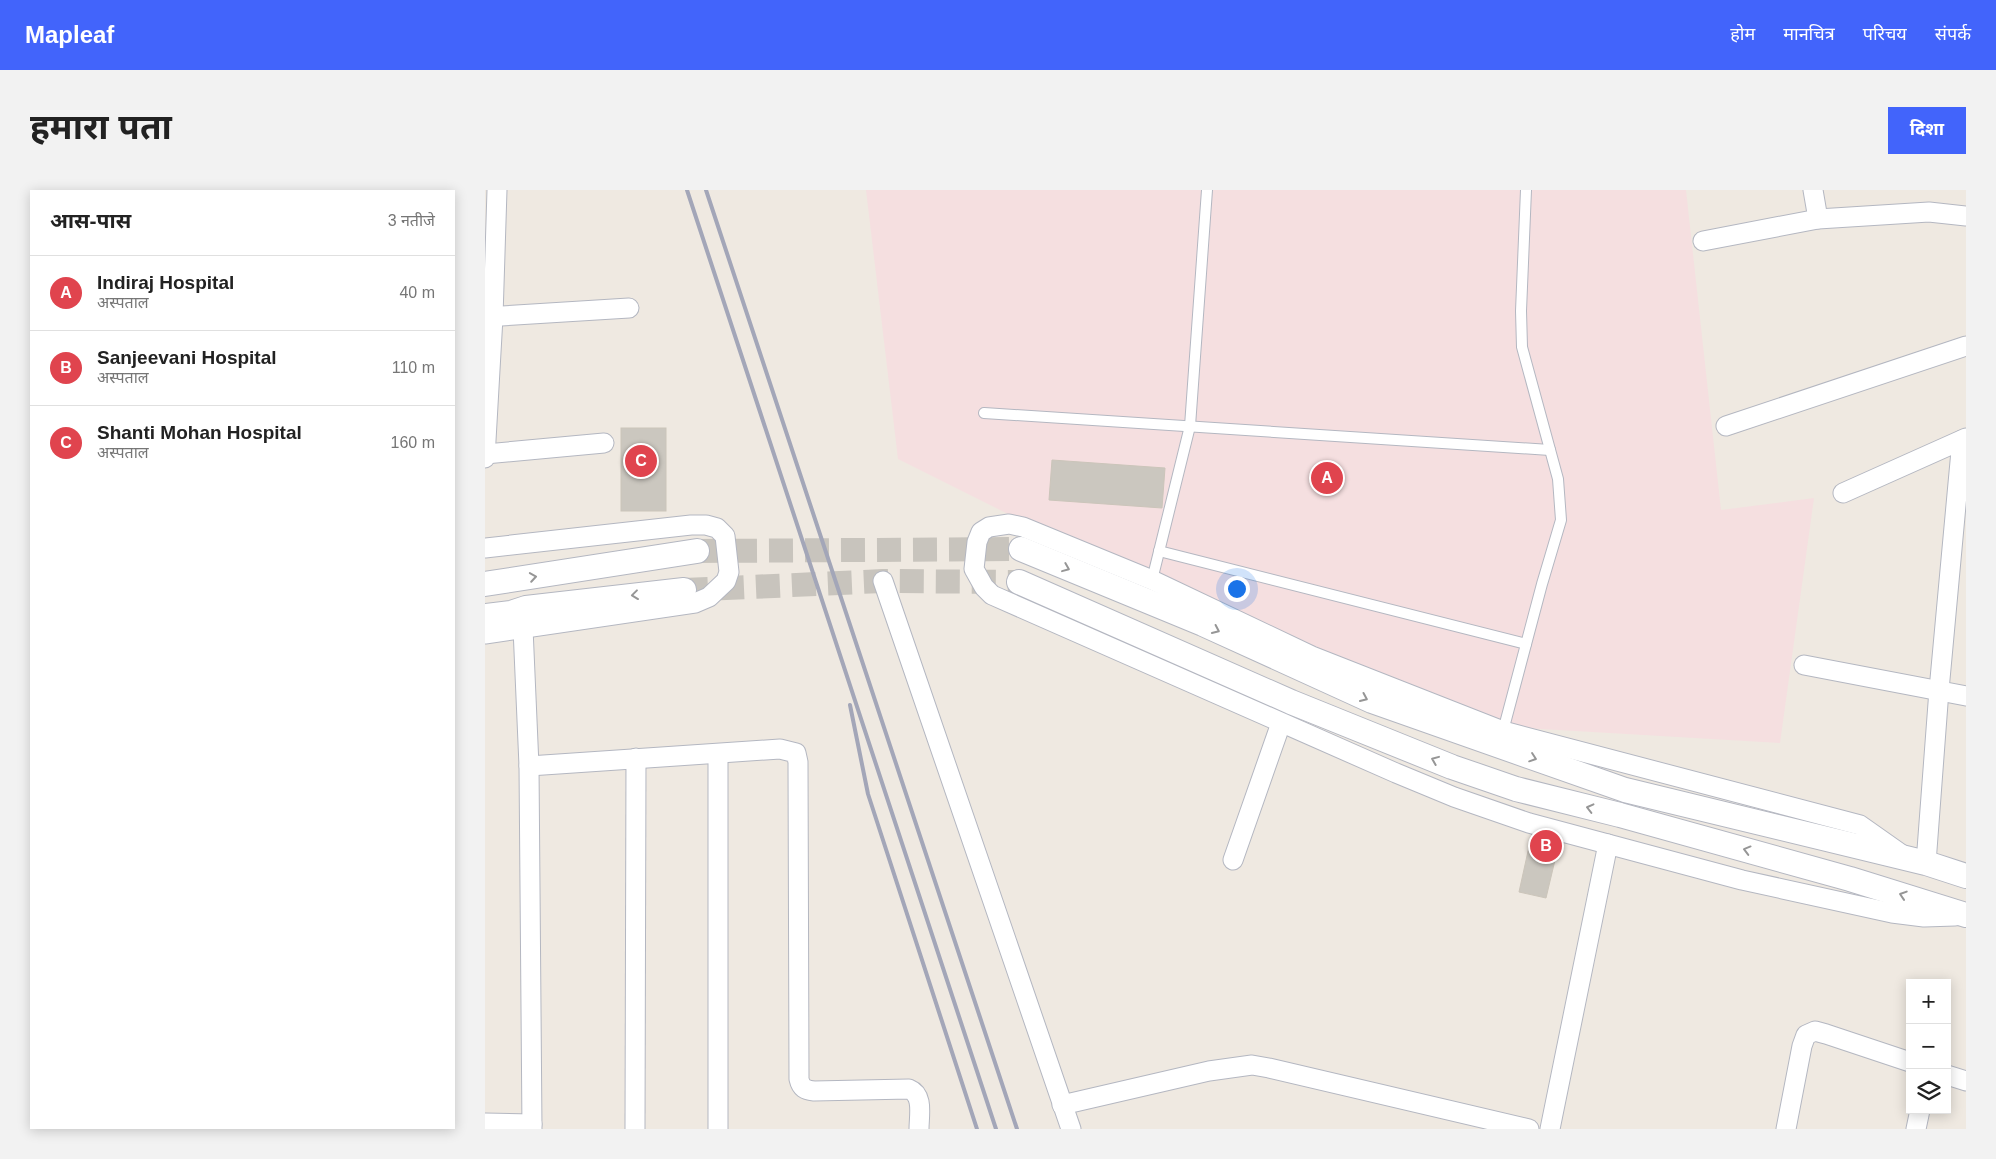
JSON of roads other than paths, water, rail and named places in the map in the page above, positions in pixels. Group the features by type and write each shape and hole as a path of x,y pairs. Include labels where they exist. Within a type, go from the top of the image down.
{"street":[{"path":"497,190 489,317 485,456 604,443"},
{"path":"1813,190 1818,219"},
{"path":"1703,240 1818,219 1929,212 1966,216"},
{"path":"489,317 629,308"},
{"path":"1725,426 1966,346"},
{"path":"1843,493 1964,439 1939,690 1918,861"},
{"path":"1918,861 1860,825 1503,731 1312,656 1152,580 1037,532 1016,526 999,524 981,532 977,542 974,569 980,581 993,595 1281,723 1454,797 1529,823 1742,880 1891,913 1924,917 1966,916"},
{"path":"485,548 691,525 706,525 717,528 725,536 729,572 726,581 709,597 695,603 485,634"},
{"path":"1021,549 1203,624 1372,701 1625,790 1918,861 1966,876"},
{"path":"485,584 697,551"},
{"path":"883,581 1071,1129"},
{"path":"1019,582 1291,702 1452,767 1516,789 1620,815 1851,878 1966,916"},
{"path":"485,616 511,613 526,608 684,590"},
{"path":"485,1123 532,1126 529,766 523,628"},
{"path":"1804,666 1966,696"},
{"path":"1233,860 1281,723"},
{"path":"529,766 789,750 795,753 798,762 799,1079 801,1086 806,1090 813,1091 909,1089 919,1096 919,1129"},
{"path":"718,754 718,1129"},
{"path":"635,1129 636,758"},
{"path":"1551,1129 1608,844"},
{"path":"1786,1129 1802,1046 1806,1035 1815,1032 1826,1034 1906,1061"},
{"path":"1062,1105 1209,1071 1252,1066 1269,1068 1529,1129"},
{"path":"1951,1076 1966,1081"},
{"path":"1916,1129 1919,1114"}],"lane":[{"path":"1152,580 1190,426 1207,190"},
{"path":"1503,731 1561,520 1558,479 1521,339 1525,190"},
{"path":"984,413 1550,450"},
{"path":"1159,550 1526,644"}],"tunnel":[{"path":"697,551 1021,549"},
{"path":"684,590 883,581 1019,582"}],"railway":[{"path":"687,190 996,1129"},
{"path":"706,190 1017,1129"},
{"path":"850,705 868,794 977,1129"}],"place":[{"name":"Shanti Mohan Hospital","path":"641,461"},
{"name":"Indiraj Hospital","path":"1327,478"},
{"name":"Sanjeevani Hospital","path":"1546,846"}]}
